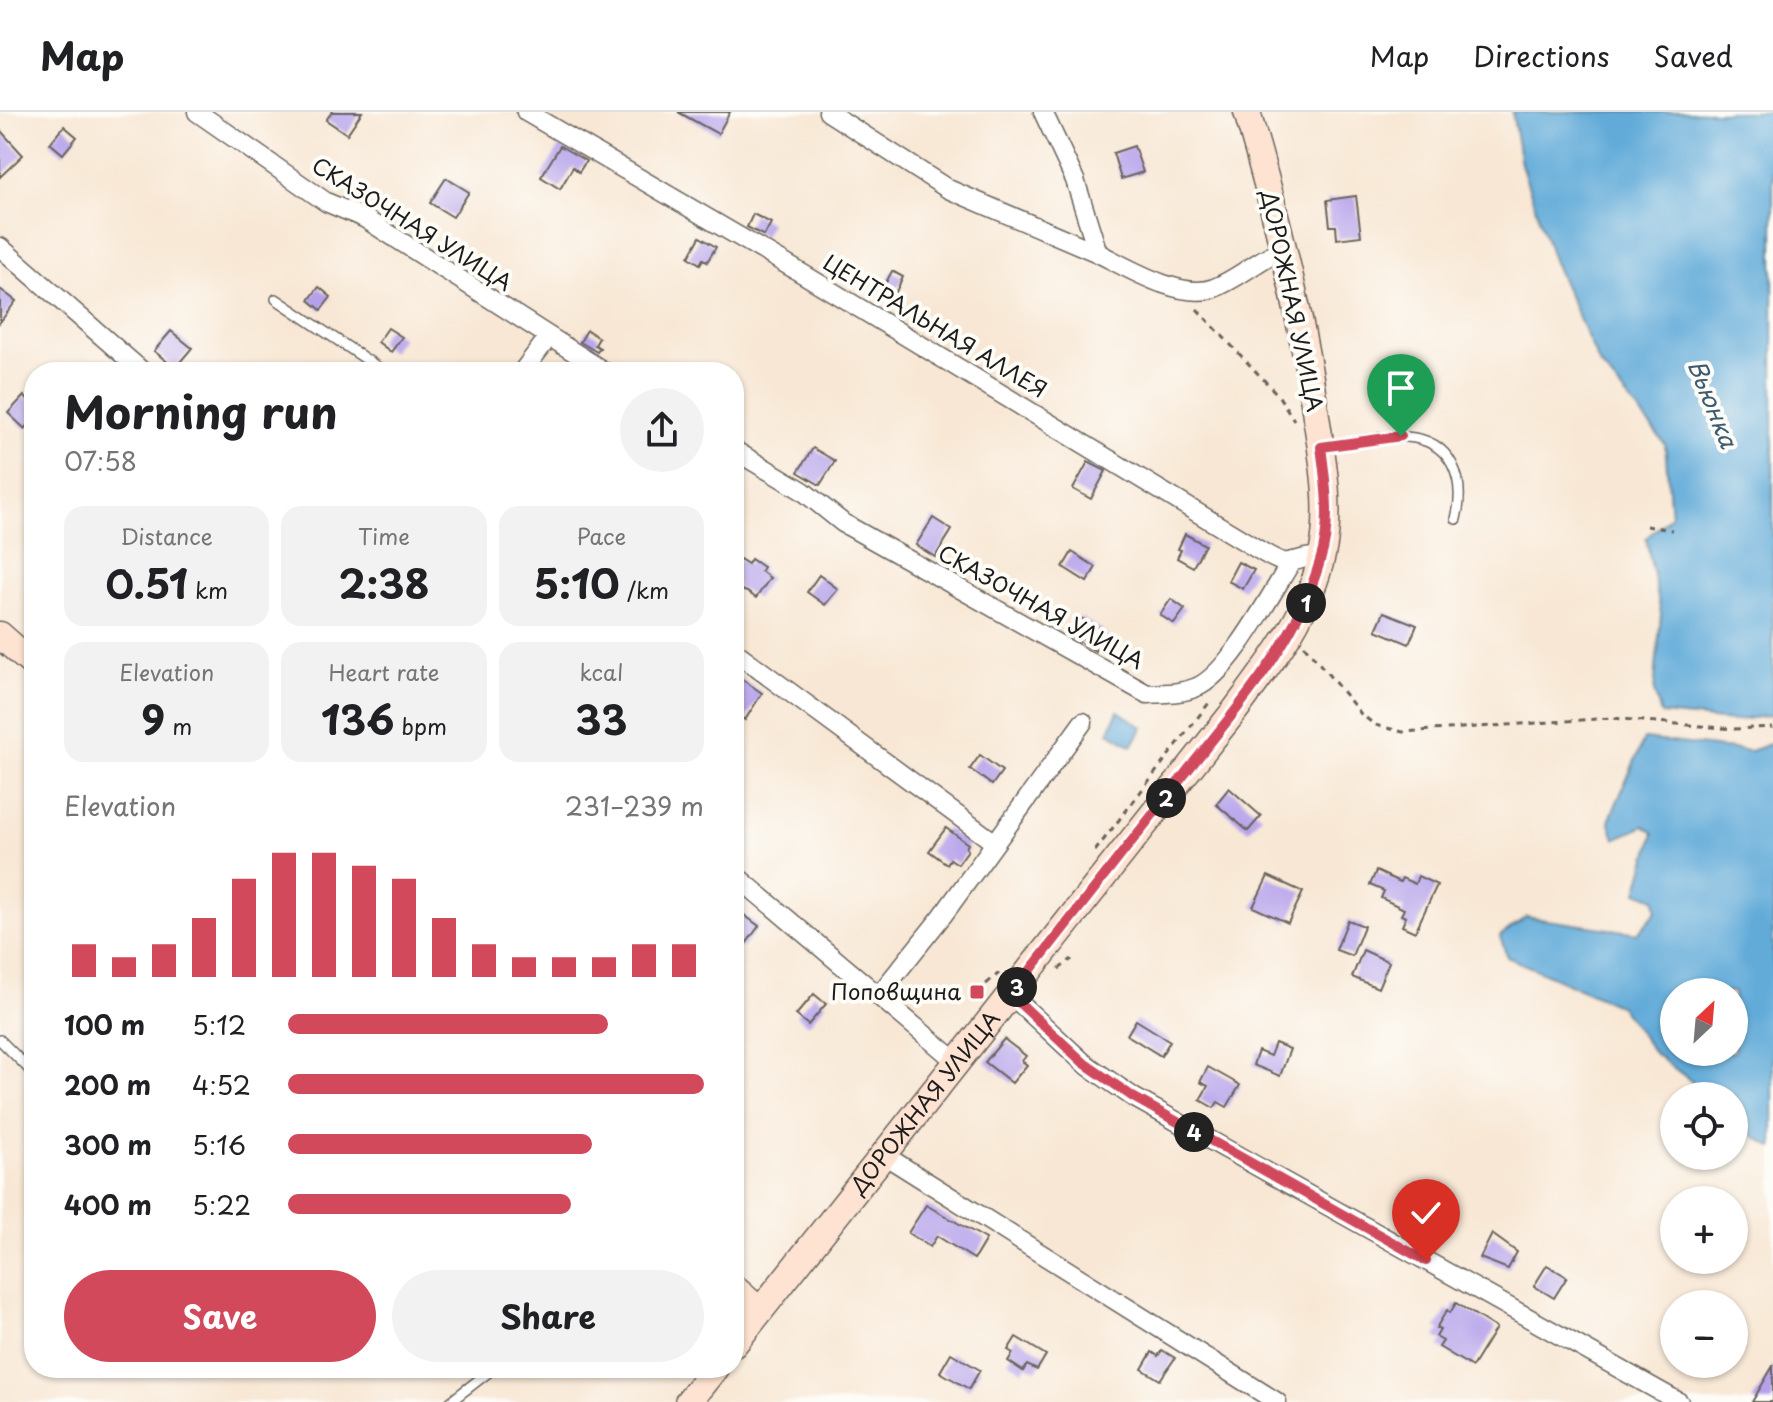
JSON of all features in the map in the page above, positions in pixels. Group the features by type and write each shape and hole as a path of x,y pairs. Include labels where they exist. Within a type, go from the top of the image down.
{"main road":[{"name":"ДОРОЖНАЯ УЛИЦА","path":"744,1331 1236,709 1292,630 1305,606 1322,558 1326,506 1321,447 1284,248 1247,112"},
{"path":"0,635 24,656"},
{"path":"744,1297 760,1311"},
{"path":"688,1402 707,1378"}],"street":[{"name":"СКАЗОЧНАЯ УЛИЦА","path":"197,112 326,202 364,218 588,362"},
{"name":"ЦЕНТРАЛЬНАЯ АЛЛЕЯ","path":"526,112 816,282 1259,550 1283,562 1304,556 1322,558"},
{"path":"828,112 854,120 948,189 1098,253 1160,284 1204,292 1217,287 1260,258 1284,248"},
{"path":"1043,112 1075,180 1098,253"},
{"path":"0,247 132,362"},
{"path":"530,362 548,338"},
{"name":"СКАЗОЧНАЯ УЛИЦА","path":"744,456 803,491 843,523 1147,694 1177,693 1200,686 1226,663 1292,561"},
{"path":"744,658 995,843"},
{"path":"879,995 943,915 1083,722"},
{"path":"744,882 957,1062"},
{"path":"1011,995 1084,1063 1133,1097 1679,1402"},
{"path":"884,1155 1277,1402"}],"lane":[{"path":"276,299 370,362"},
{"path":"1321,447 1401,436 1429,443 1442,451 1456,470 1461,493 1456,519"},
{"path":"0,1040 24,1064"},
{"path":"450,1402 481,1378"}],"path":[{"path":"1193,306 1204,314 1278,395 1300,429 1298,415"},
{"path":"1646,526 1672,530"},
{"path":"1292,630 1361,714 1388,730 1403,732 1611,718 1734,729 1773,727"},
{"path":"1092,855 1218,691"}],"water":[{"name":"Вьюнка","path":"1512,112 1773,112 1773,715 1732,721 1661,714 1654,692 1661,614 1646,538 1671,516 1665,444 1599,363 1553,260 1521,164"},
{"path":"1118,711 1143,727 1132,746 1109,732"},
{"path":"1644,739 1750,751 1773,743 1773,1148 1748,1132 1748,1082 1692,1082 1671,1066 1748,1066 1748,978 1660,978 1660,1058 1620,1006 1507,957 1500,936 1526,917 1638,933 1657,911 1655,899 1637,892 1654,833 1644,826 1615,839 1609,821"}],"building":[{"path":"332,112 362,112 347,134 326,120"},
{"path":"678,112 730,112 718,134"},
{"path":"64,126 77,137 63,154 50,143"},
{"path":"0,130 23,155 0,177"},
{"path":"560,146 586,161 579,172 573,167 560,189 541,177"},
{"path":"1134,146 1143,172 1121,179 1113,153"},
{"path":"446,178 469,192 453,217 430,203"},
{"path":"1356,196 1361,236 1337,239 1336,226 1330,226 1327,200"},
{"path":"753,214 771,223 764,236 747,227"},
{"path":"700,237 716,247 707,262 703,259 700,264 689,257"},
{"path":"892,271 903,277 893,298 881,292"},
{"path":"319,287 331,297 321,310 309,300"},
{"path":"0,289 16,301 0,322"},
{"path":"388,328 402,337 391,352 378,342"},
{"path":"587,330 599,338 595,345 600,348 597,352 580,342"},
{"path":"171,331 192,348 180,362 168,362 154,351"},
{"path":"24,396 24,428 8,413"},
{"path":"813,448 835,461 820,485 798,472"},
{"path":"1088,462 1106,471 1091,499 1073,489"},
{"path":"933,518 952,530 935,557 916,545"},
{"path":"1185,534 1205,545 1193,567 1177,558"},
{"path":"1072,552 1096,567 1087,582 1063,567"},
{"path":"751,559 763,567 761,571 770,578 756,598 744,591 744,562 748,564"},
{"path":"1238,562 1254,570 1243,589 1228,581"},
{"path":"819,575 838,589 825,605 807,592"},
{"path":"1171,599 1185,609 1174,624 1160,615"},
{"path":"1384,612 1417,625 1409,644 1376,630"},
{"path":"1081,618 1106,633 1095,651 1070,636"},
{"path":"744,681 762,693 744,719"},
{"path":"980,755 1002,771 992,785 970,769"},
{"path":"1229,788 1261,816 1248,831 1216,804"},
{"path":"946,828 968,844 968,850 958,864 950,859 947,864 929,851"},
{"path":"1376,871 1400,882 1402,878 1415,884 1418,876 1437,885 1415,932 1402,926 1406,917 1401,915 1404,909 1381,898 1384,891 1370,885"},
{"path":"1268,876 1303,892 1288,923 1253,907"},
{"path":"744,915 759,926 744,947"},
{"path":"1348,920 1364,926 1352,956 1336,950"},
{"path":"1363,950 1389,962 1378,988 1352,977"},
{"path":"814,994 826,1004 808,1025 796,1015"},
{"path":"1136,1020 1170,1041 1161,1056 1127,1035"},
{"path":"1004,1039 1026,1056 1022,1061 1027,1065 1012,1083 985,1062"},
{"path":"1275,1043 1290,1049 1280,1076 1253,1065 1258,1051 1270,1056"},
{"path":"1208,1067 1240,1085 1227,1107 1218,1102 1214,1108 1200,1100 1208,1086 1200,1082"},
{"path":"926,1205 986,1239 974,1259 937,1236 930,1247 908,1233"},
{"path":"1492,1234 1517,1252 1508,1269 1480,1258"},
{"path":"1547,1265 1567,1277 1554,1298 1534,1286"},
{"path":"1456,1303 1496,1328 1472,1367 1439,1347 1443,1341 1436,1337 1440,1330 1436,1328 1447,1310 1450,1313"},
{"path":"1016,1337 1046,1355 1037,1370 1027,1365 1023,1371 1008,1361 1013,1353 1008,1350"},
{"path":"1162,1350 1175,1358 1160,1380 1142,1369 1152,1352 1158,1356"},
{"path":"951,1353 980,1370 969,1389 940,1372"},
{"path":"1773,1366 1773,1402 1752,1402"}],"place":[{"name":"Поповщина","path":"977,992"}],"route":[{"path":"1401,436 1321,447 1326,506 1322,558 1305,606 1292,630 1236,709 1011,995 1084,1063 1133,1097 1426,1261"}]}
